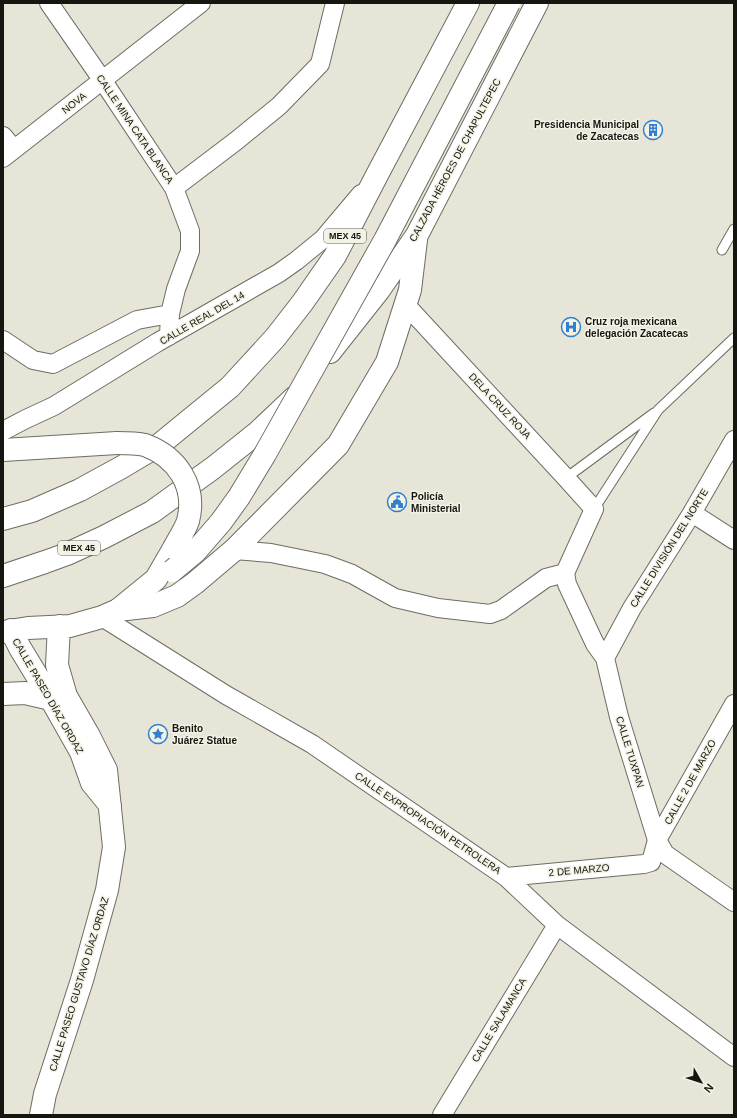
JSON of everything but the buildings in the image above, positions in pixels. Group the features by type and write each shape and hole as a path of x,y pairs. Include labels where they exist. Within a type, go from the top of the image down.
{"main road":[{"name":"MEX 45","path":"3,520 32,512 80,490 159,445 230,387 275,338 303,302 335,256 468,3"},
{"path":"110,613 195,552 221,522 239,497 265,454 385,240 509,3"},
{"name":"CALZADA HÉROES DE CHAPULTEPEC","path":"3,576 67,554 152,512 213,468 258,432 295,397 379,290 417,235 537,3"},
{"path":"7,631 70,626 110,613 153,606 177,596 195,584 234,550 338,445 387,362 410,290 417,235"},
{"path":"3,450 117,443 143,445 166,457 176,465 184,478 189,491 190,507 188,522 174,548 164,575"},
{"name":"CALLE PASEO DÍAZ ORDAZ","path":"59,626 57,665 66,696 89,736 106,770 110,805"},
{"name":"CALLE PASEO DÍAZ ORDAZ","path":"7,631 20,648 51,698 81,752 92,783 110,805"},
{"path":"3,694 25,693 51,698"},
{"name":"CALLE PASEO GUSTAVO DÍAZ ORDAZ","path":"41,1115 45,1094 82,980 107,890 114,847 110,805"}],"street":[{"name":"CALLE MINA CATA BLANCA","path":"49,3 103,80 174,188 190,231 190,251 176,289 170,314 169,336"},
{"name":"NOVA","path":"7,148 103,80 201,3"},
{"path":"174,188 279,106 320,64 335,3"},
{"name":"CALLE REAL DEL 14","path":"3,431 26,418 54,406 169,336 296,262 323,239 377,175"},
{"name":"DELA CRUZ ROJA","path":"406,305 594,509"},
{"path":"3,340 33,360 53,364 137,320 170,314"},
{"name":"CALLE DIVISIÓN DEL NORTE","path":"605,658 632,608 692,512 734,440"},
{"path":"234,550 271,553 325,564 352,574 396,598 438,608 490,614 501,610 546,578 565,573 594,509"},
{"path":"692,512 734,540"},
{"name":"CALLE TUXPAN","path":"565,573 567,584 595,644 605,658 620,717 658,840 665,854 734,902"},
{"name":"CALLE EXPROPIACIÓN PETROLERA","path":"110,613 226,695 312,744 506,877 557,925 734,1057"},
{"name":"CALLE 2 DE MARZO","path":"651,862 658,840 734,704"},
{"name":"2 DE MARZO","path":"506,877 644,864 651,862"},
{"name":"CALLE SALAMANCA","path":"442,1115 557,925"}],"lane":[{"path":"722,250 734,229"},
{"path":"566,478 658,410 734,338"},
{"path":"594,509 658,410"}],"place":[{"name":"Presidencia Municipal de Zacatecas","path":"653,130"},
{"name":"Cruz roja mexicana delegación Zacatecas","path":"571,327"},
{"name":"Policía Ministerial","path":"397,502"},
{"name":"Benito Juárez Statue","path":"158,734"}]}
